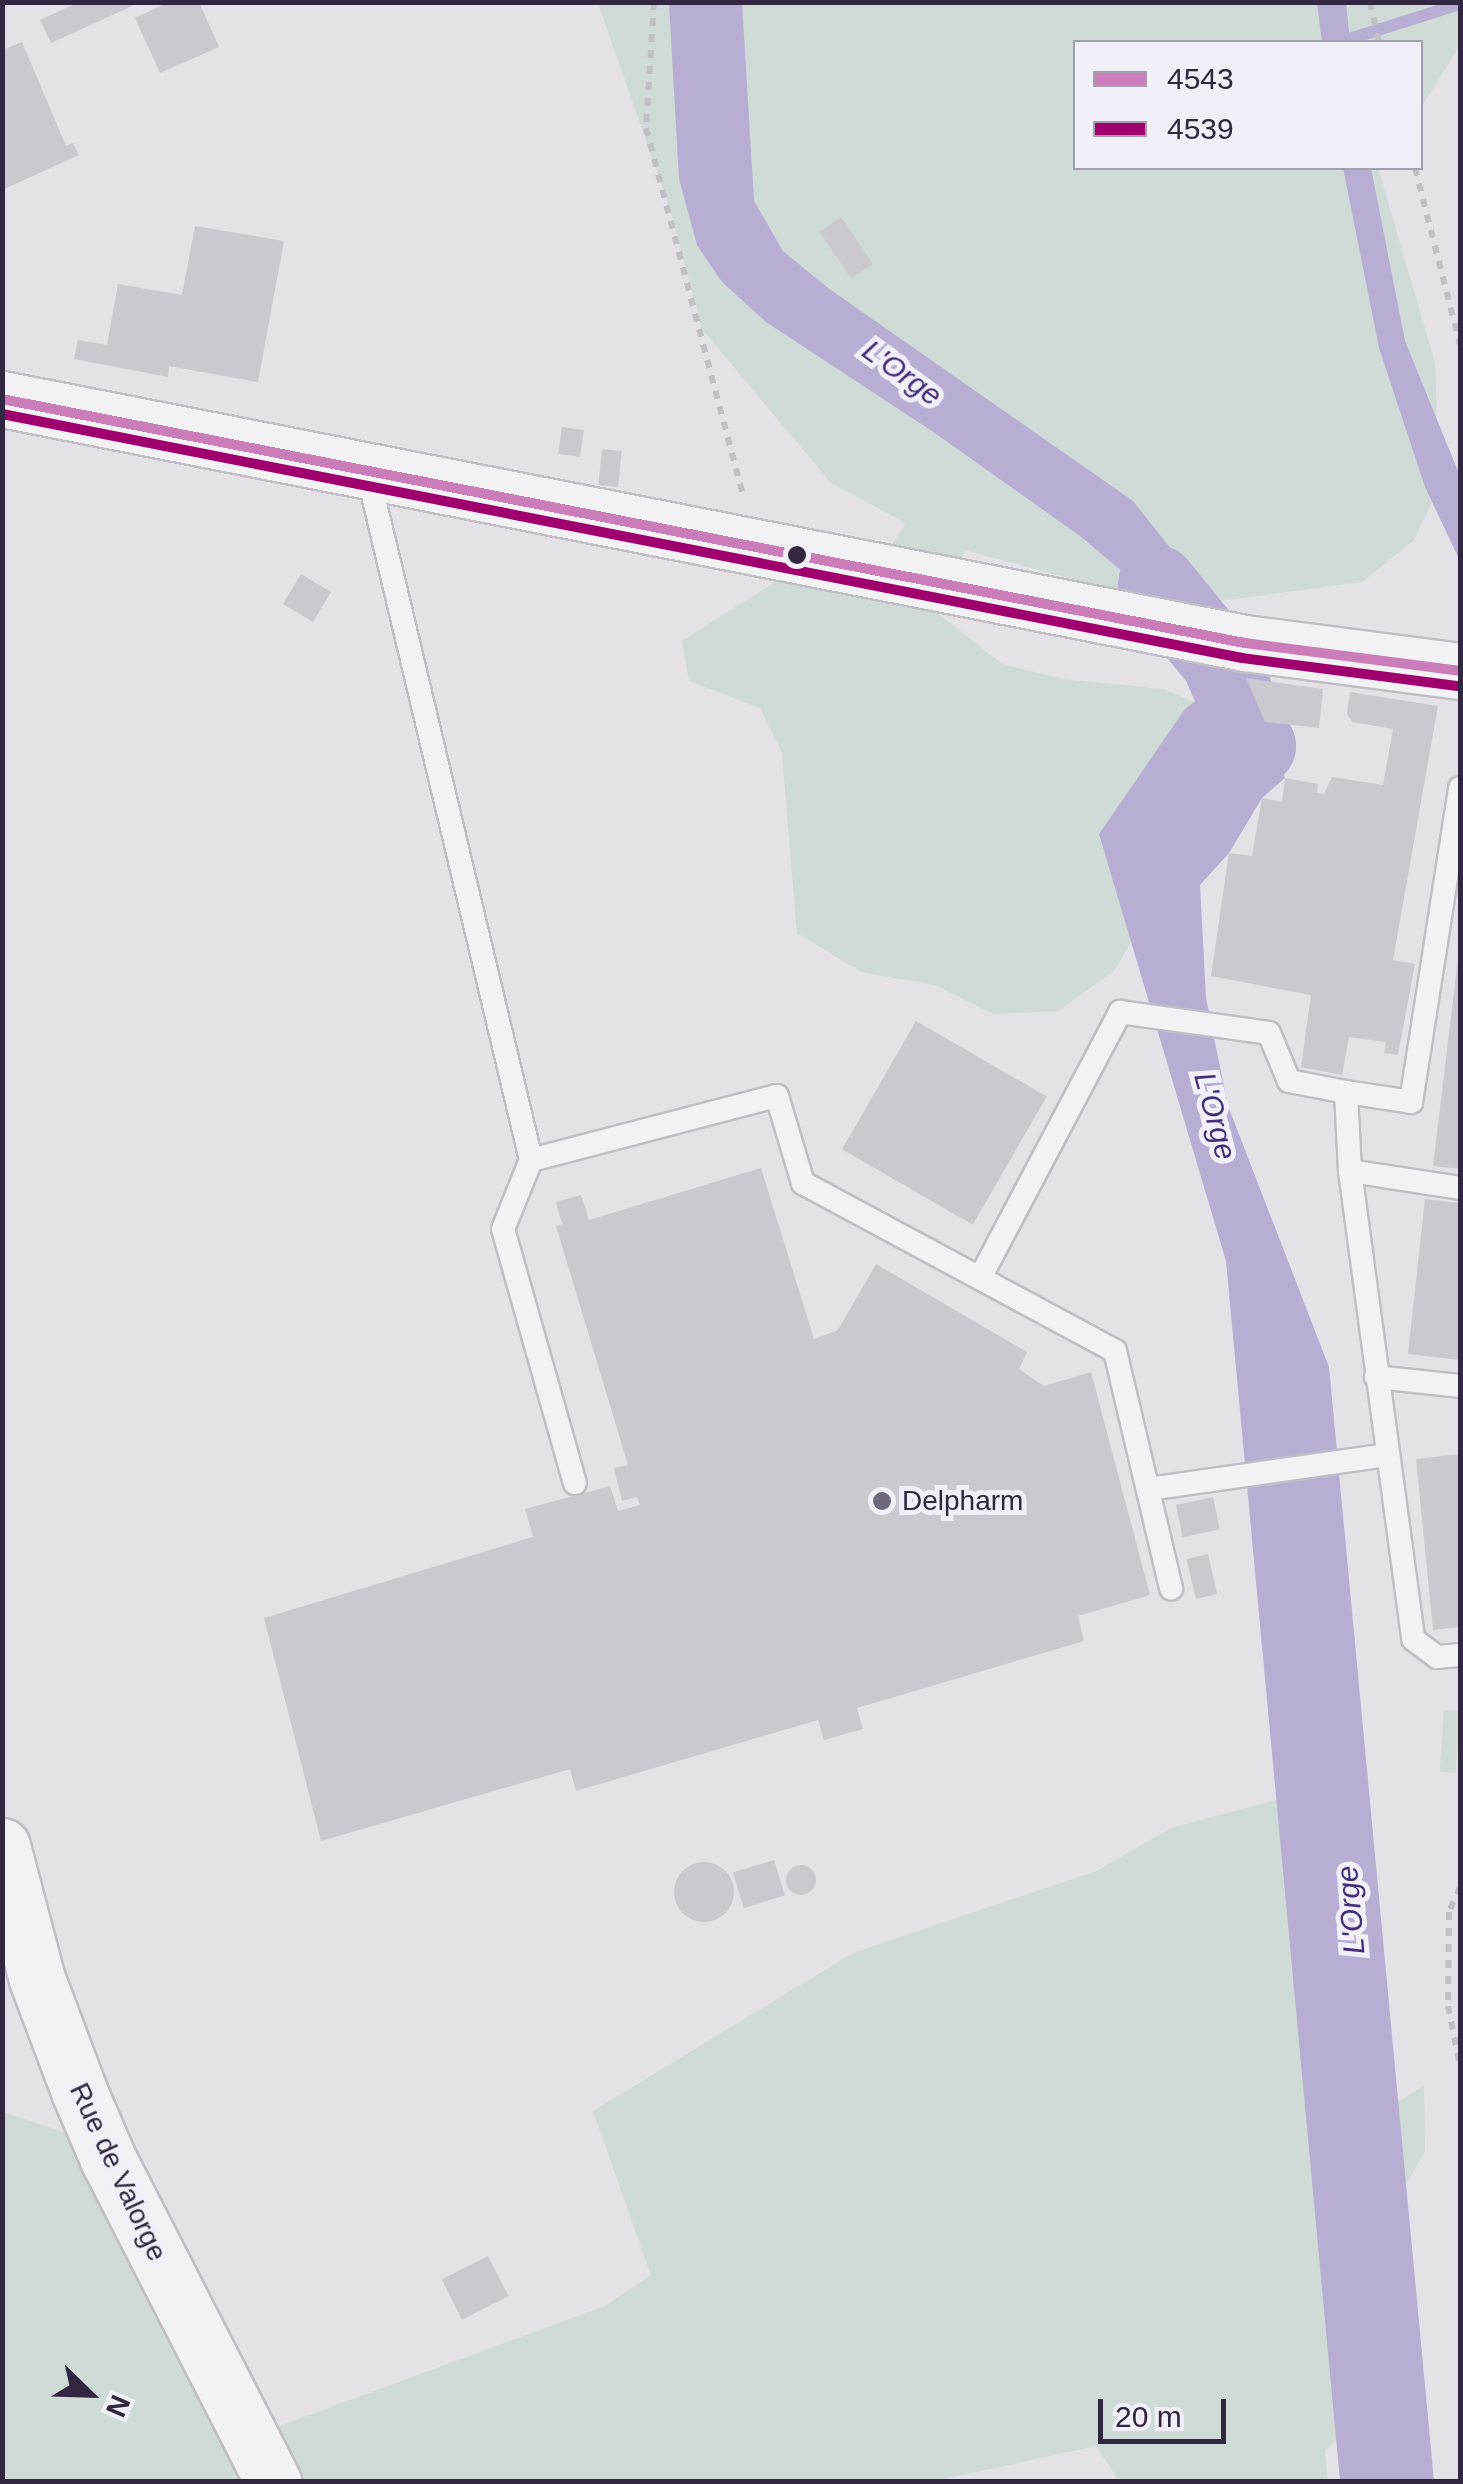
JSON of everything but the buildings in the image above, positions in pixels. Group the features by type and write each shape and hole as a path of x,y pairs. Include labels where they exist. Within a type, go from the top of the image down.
{"street":[{"path":"2,399 1245,643 1460,671"},
{"name":"Rue de Valorge","path":"2,1846 38,1979 86,2108 273,2482"}],"lane":[{"path":"367,471 531,1160 503,1229 575,1483"},
{"path":"980,1278 1120,1012 1220,1022 1269,1032 1289,1081 1411,1102 1460,788"},
{"path":"1346,1092 1350,1171 1413,1639 1437,1657 1460,1654"},
{"path":"531,1160 777,1096 803,1183 1115,1351 1171,1588"},
{"path":"1350,1171 1460,1188"},
{"path":"1376,1377 1460,1386"},
{"path":"1148,1489 1388,1456"}],"path":[{"path":"654,2 646,128 747,508"},
{"path":"1370,2 1370,18 1378,40"},
{"path":"1416,170 1460,344"},
{"path":"1460,1887 1449,1912 1448,2006 1460,2066"}],"shaded area":[{"path":"598,3 1460,3 1460,45 1423,105 1423,40 1073,40 1073,170 1379,170 1435,363 1439,489 1413,541 1362,582 1175,607 965,550 939,614 1002,664 1063,679 1164,689 1196,703 1151,907 1115,970 1058,1011 993,1014 935,985 861,972 797,933 782,753 760,708 689,681 682,641 800,566 882,559 906,523 831,483 702,329 671,212"},
{"path":"1444,1710 1460,1711 1456,1773 1440,1772"},
{"path":"1276,1800 1304,1826 1387,2109 1424,2085 1425,2151 1396,2201 1385,2401 1325,2450 1328,2481 1119,2481 1096,2446 930,2482 3,2482 3,2112 66,2133 223,2447 605,2306 651,2275 593,2111 853,1953 1097,1871 1171,1828"}],"water":[{"path":"669,3 742,3 754,201 783,251 828,288 1133,501 1186,568 1226,649 1175,623 1143,589 1080,536 932,431 766,322 722,282 697,245 679,179"},
{"path":"1317,3 1346,3 1350,40 1322,40"},
{"path":"1343,170 1371,170 1405,341 1460,476 1460,561 1425,487 1379,348"},
{"path":"1207,666 1231,684 1244,687 1246,678 1285,778 1262,798 1229,853 1200,885 1206,998 1228,1106 1329,1367 1434,2481 1340,2481 1226,1261 1099,834 1185,709 1210,690"}],"waterway":[{"path":"1346,40 1460,4"},
{"name":"L'Orge","path":"1157,584 1220,661 1257,746 1232,771"}],"transit line":[{"name":"4543","path":"2,399 1245,643 1460,671"},
{"name":"4539","path":"2,414 1242,658 1458,686"}],"place":[{"name":"Delpharm","path":"882,1501"}]}
